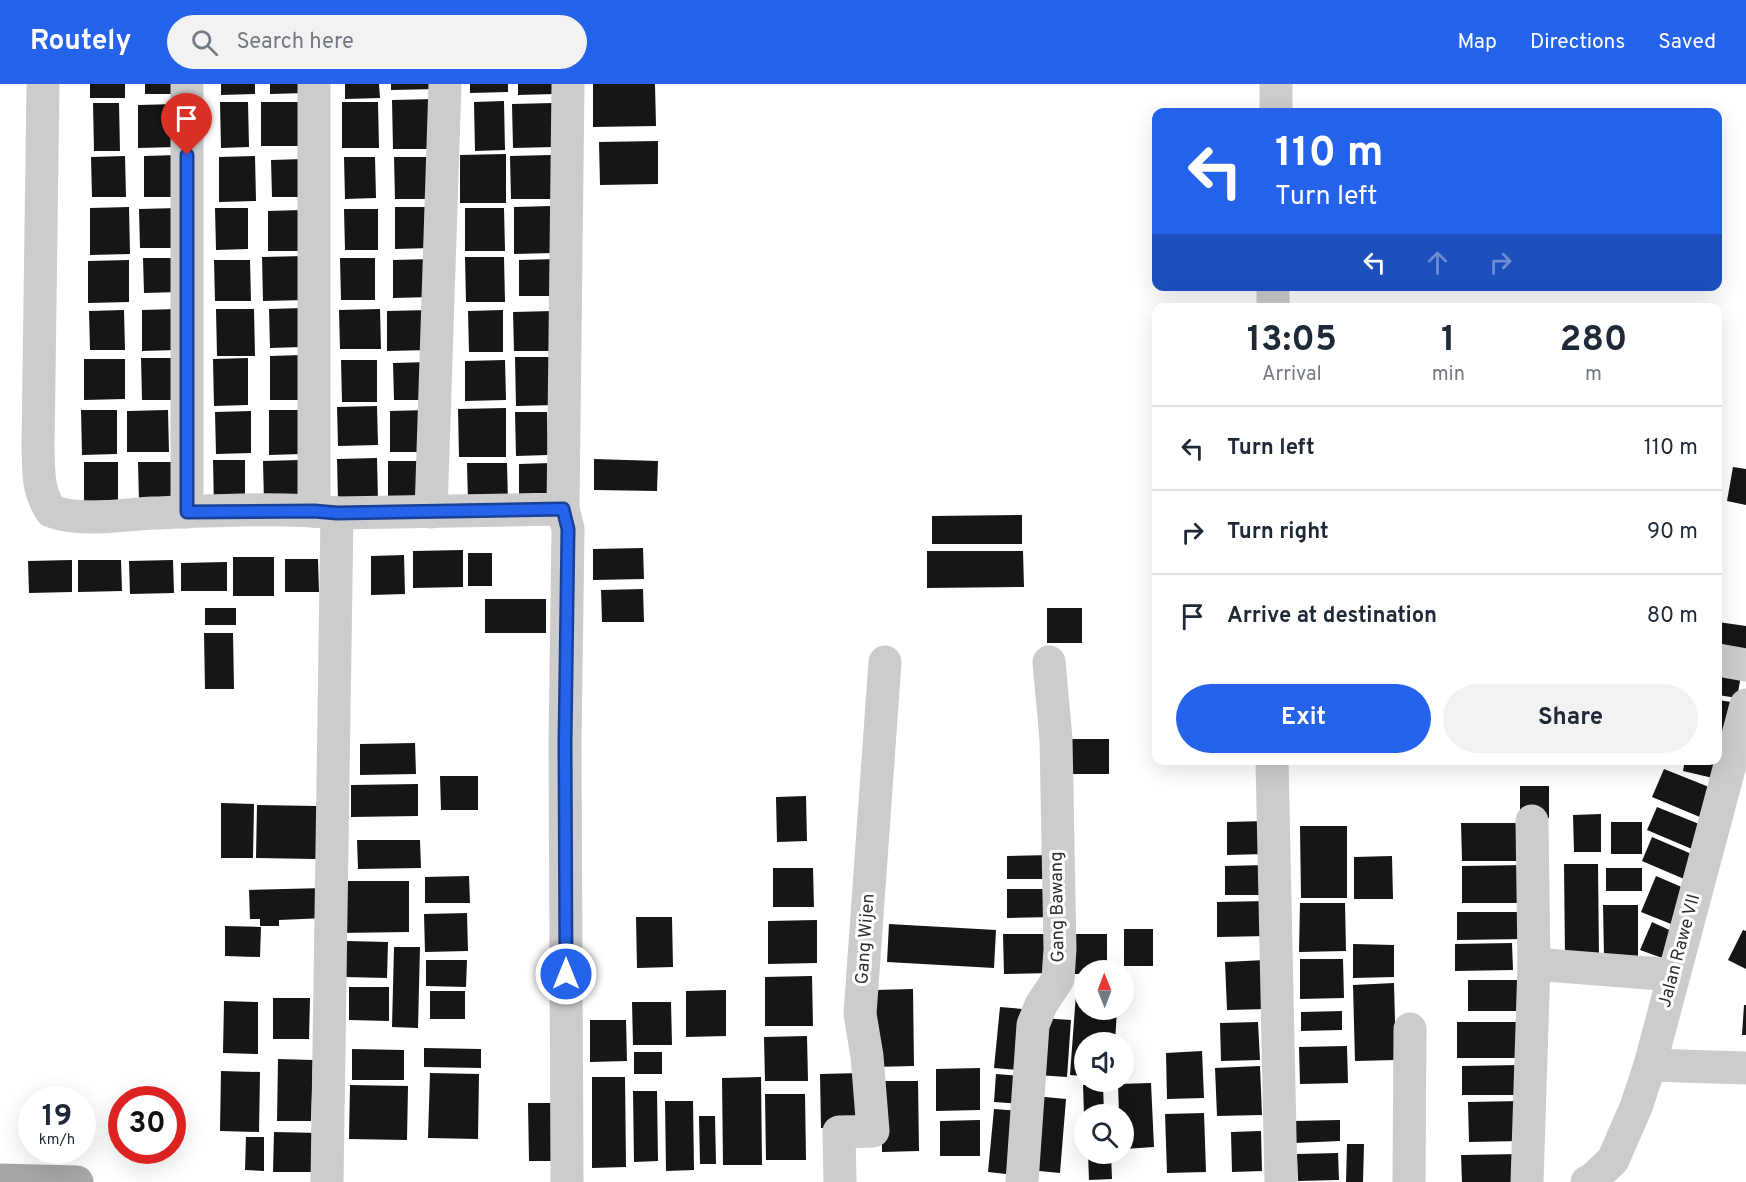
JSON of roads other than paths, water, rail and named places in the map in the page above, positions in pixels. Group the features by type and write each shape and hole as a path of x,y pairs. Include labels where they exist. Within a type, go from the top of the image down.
{"main road":[{"path":"0,1180 77,1182"}],"street":[{"path":"44,84 38,448 42,497 51,512 74,517 187,512 431,512 563,509"},
{"path":"187,84 187,512"},
{"path":"314,84 326,512 327,1182"},
{"path":"431,512 445,84"},
{"path":"567,1182 565,742 568,529 563,509 568,84"},
{"path":"1276,84 1276,108"},
{"path":"1722,661 1746,664"},
{"name":"Gang Wijen","path":"840,1182 839,1132 873,1131 867,1056 860,1014 885,662"},
{"name":"Gang Bawang","path":"1022,1182 1033,1025 1041,1005 1058,979 1060,949 1056,739 1049,662"},
{"name":"Jalan Rawe VII","path":"1587,1182 1613,1161 1636,1107 1650,1065 1746,705"},
{"path":"1272,765 1281,1182"},
{"path":"1527,1182 1534,964 1532,821"},
{"path":"1534,964 1673,975"},
{"path":"1408,1182 1410,1029"},
{"path":"1650,1065 1746,1068"}]}
